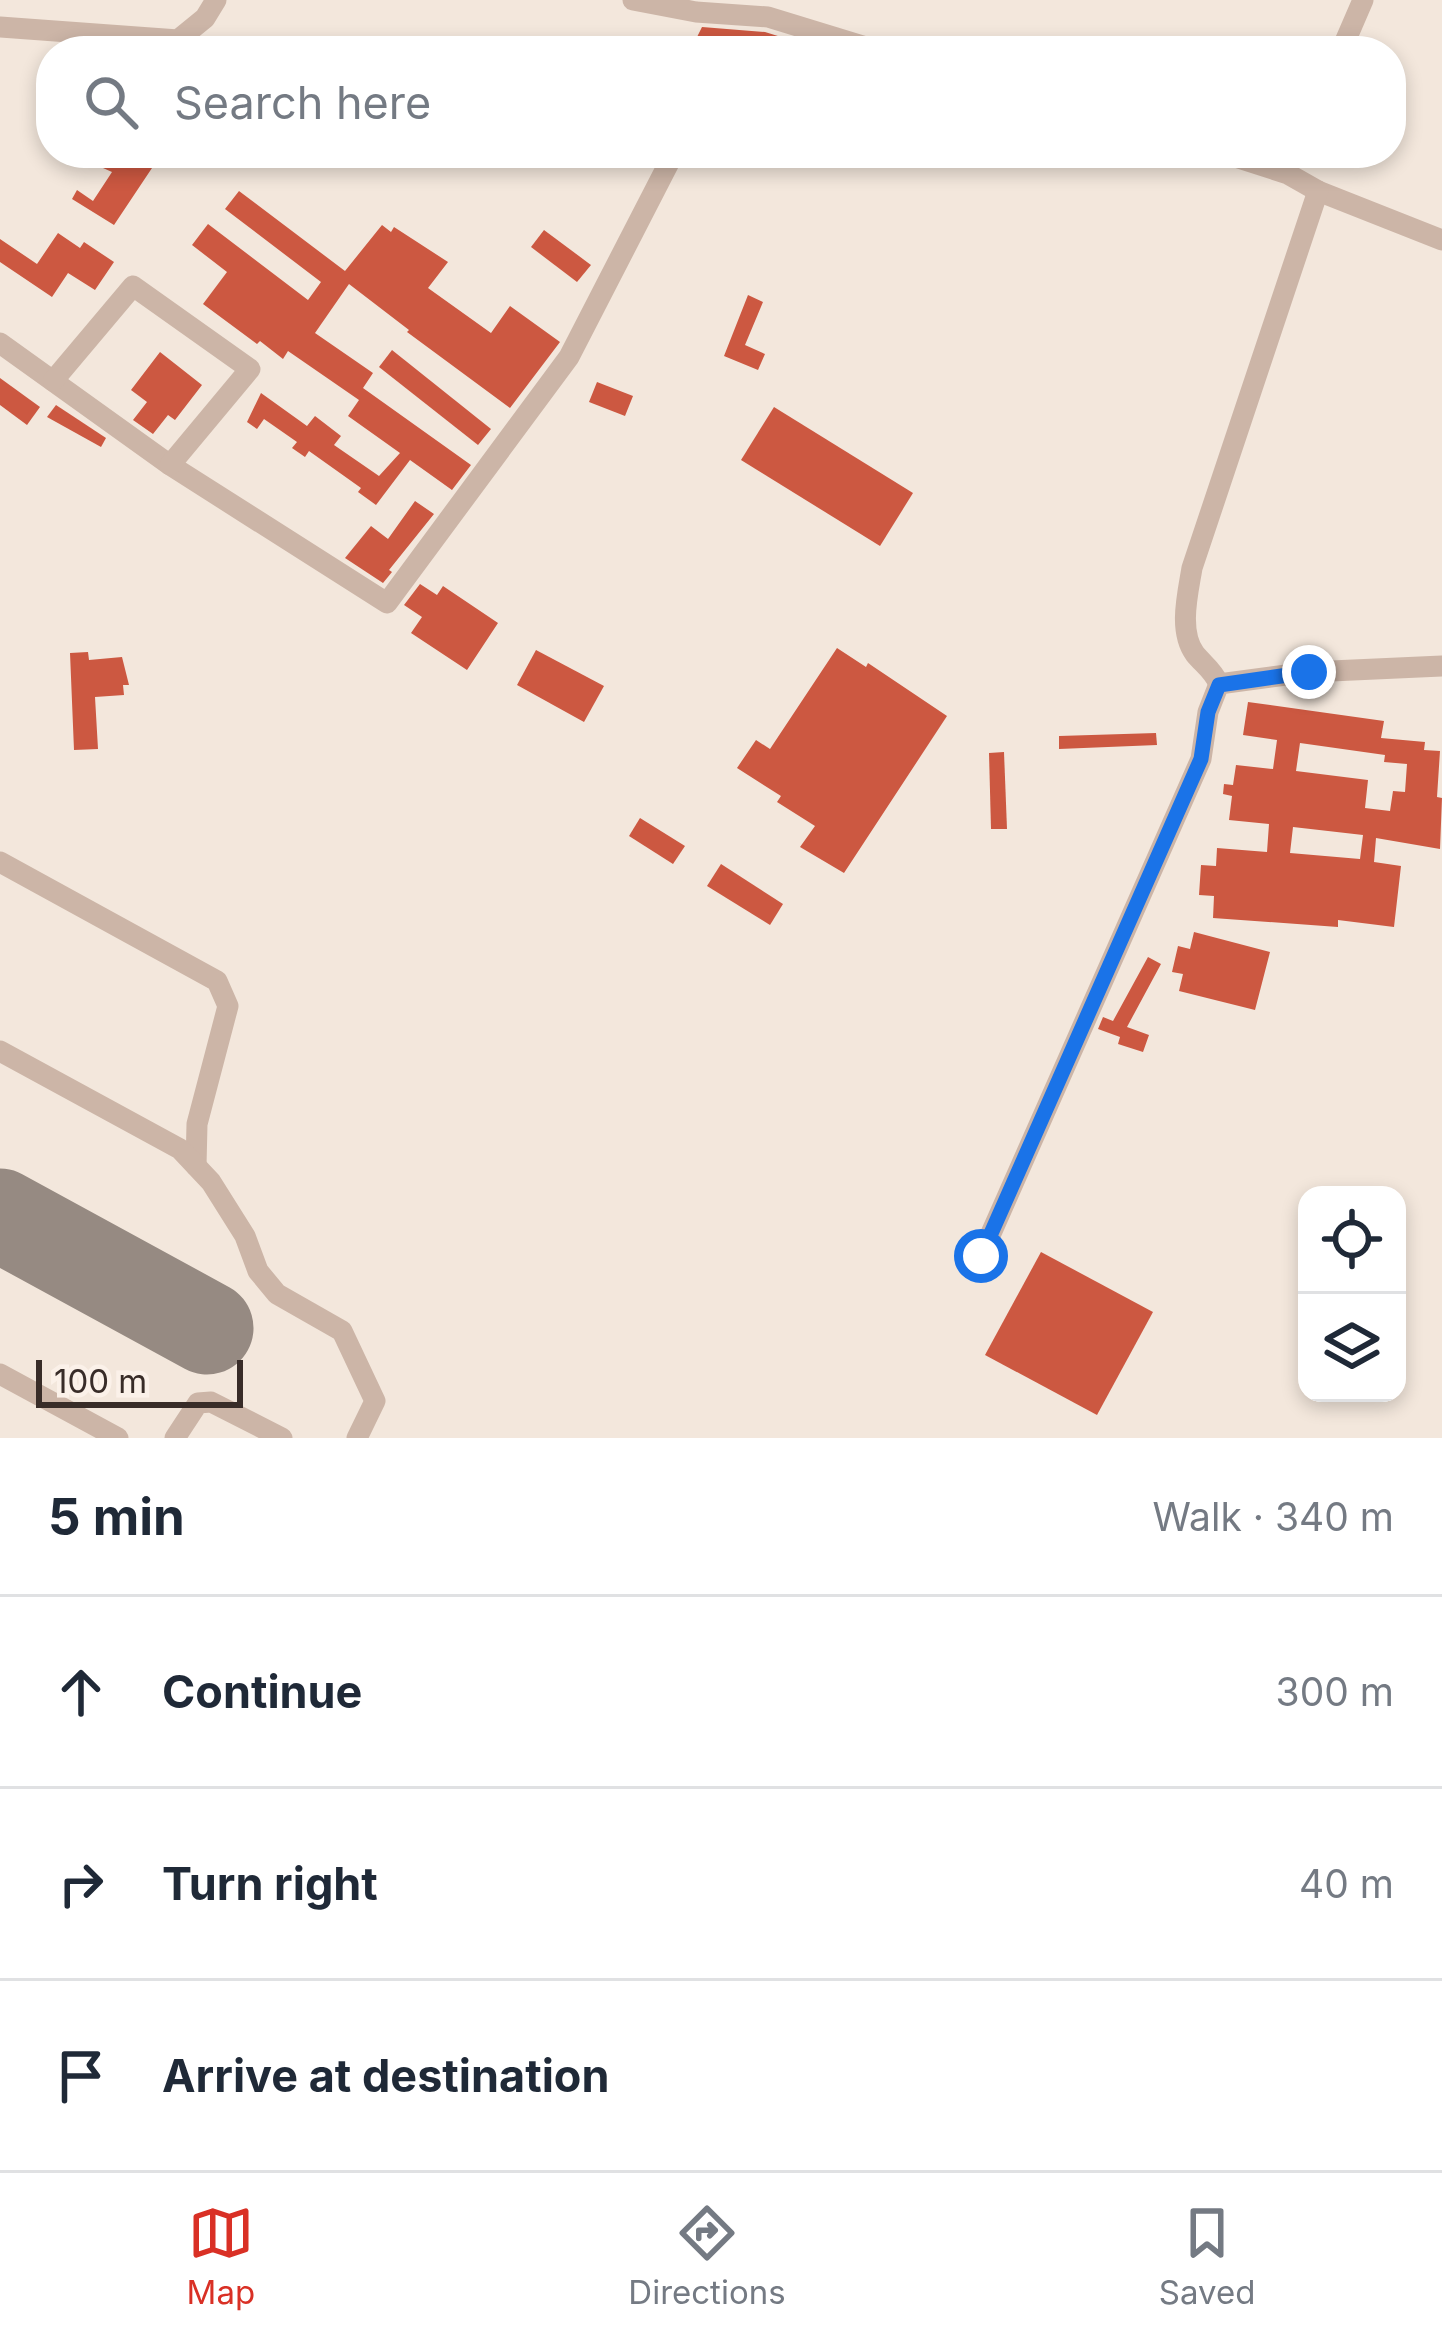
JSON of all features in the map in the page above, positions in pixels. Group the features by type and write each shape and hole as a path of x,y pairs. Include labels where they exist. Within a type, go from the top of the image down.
{"street":[{"path":"183,36 206,18 216,0"},
{"path":"633,0 696,12 771,9 801,36"},
{"path":"1348,36 1364,0"},
{"path":"0,27 123,36"},
{"path":"0,343 170,465 387,603 569,357 666,168"},
{"path":"1297,168 1318,191 1442,240"},
{"path":"981,1256 1201,759 1208,712 1219,685 1214,672 1192,650 1185,612 1192,568 1318,191"},
{"path":"53,381 133,286 250,369 170,465"},
{"path":"1219,685 1309,672 1442,666"},
{"path":"0,862 217,981 228,1006 197,1124 196,1166"},
{"path":"0,1051 180,1148 211,1182 245,1237 258,1271 277,1294 342,1330 375,1401 356,1438"},
{"path":"0,1374 118,1438"},
{"path":"175,1438 198,1403 211,1402 282,1438"}],"building":[{"path":"702,27 778,36 698,36"},
{"path":"103,168 152,168 114,225 72,199 77,190 93,201 112,172"},
{"path":"239,191 345,271 382,225 391,232 394,227 448,262 428,288 491,333 510,306 560,342 510,408 349,284 315,333 373,373 363,388 471,465 452,490 410,460 376,505 358,492 361,488 309,451 305,457 292,448 297,442 264,419 257,429 247,422 261,393 307,426 315,416 341,436 334,445 379,476 400,453 348,416 359,400 288,351 283,359 260,341 257,344 203,304 227,272 192,245 208,224 308,300 321,282 225,209"},
{"path":"544,230 591,265 577,282 531,247"},
{"path":"58,233 80,248 84,242 114,262 95,290 68,273 52,297 0,262 0,239 37,264"},
{"path":"748,295 763,302 745,345 765,354 758,370 724,356"},
{"path":"392,350 491,429 478,445 379,367"},
{"path":"160,352 202,385 175,420 168,415 153,434 133,420 147,402 131,390"},
{"path":"0,378 40,407 27,425 0,405"},
{"path":"597,382 633,396 625,416 589,402"},
{"path":"56,405 106,438 101,447 47,417"},
{"path":"774,407 913,493 880,546 741,460"},
{"path":"415,501 434,514 383,583 345,558 371,526 388,539"},
{"path":"420,584 437,595 443,586 498,623 467,670 411,633 422,617 404,605"},
{"path":"837,648 947,716 844,873 800,847 815,826 777,802 781,796 737,768 756,740 770,749"},
{"path":"536,650 604,686 584,722 517,685"},
{"path":"88,652 89,660 122,657 129,685 123,685 124,695 95,697 98,749 74,750 70,653"},
{"path":"1248,702 1384,721 1381,738 1425,742 1424,750 1440,751 1440,849 1376,838 1374,862 1401,866 1394,927 1338,920 1338,927 1213,918 1214,896 1199,895 1201,865 1216,866 1217,848 1267,852 1269,824 1229,820 1232,796 1223,794 1224,784 1233,785 1236,765 1273,769 1277,740 1243,735","holes":["1300,743 1385,755 1384,762 1407,764 1405,792 1393,791 1390,811 1365,808 1368,780 1296,771","1293,827 1363,835 1360,859 1290,853"]},
{"path":"1156,733 1157,745 1059,749 1059,736"},
{"path":"1004,752 1007,829 991,829 989,753"},
{"path":"640,818 685,846 673,864 629,836"},
{"path":"721,864 783,904 770,925 707,886"},
{"path":"1194,932 1270,952 1255,1010 1179,991 1183,974 1172,972 1178,946 1190,949"},
{"path":"1148,957 1161,964 1127,1027 1149,1035 1143,1052 1118,1044 1120,1037 1098,1029 1103,1017 1113,1021"},
{"path":"1041,1252 1153,1312 1097,1415 985,1355"}],"runway":[{"path":"0,1215 207,1328"}],"route":[{"path":"981,1256 1201,759 1208,712 1219,685 1309,672"}]}
